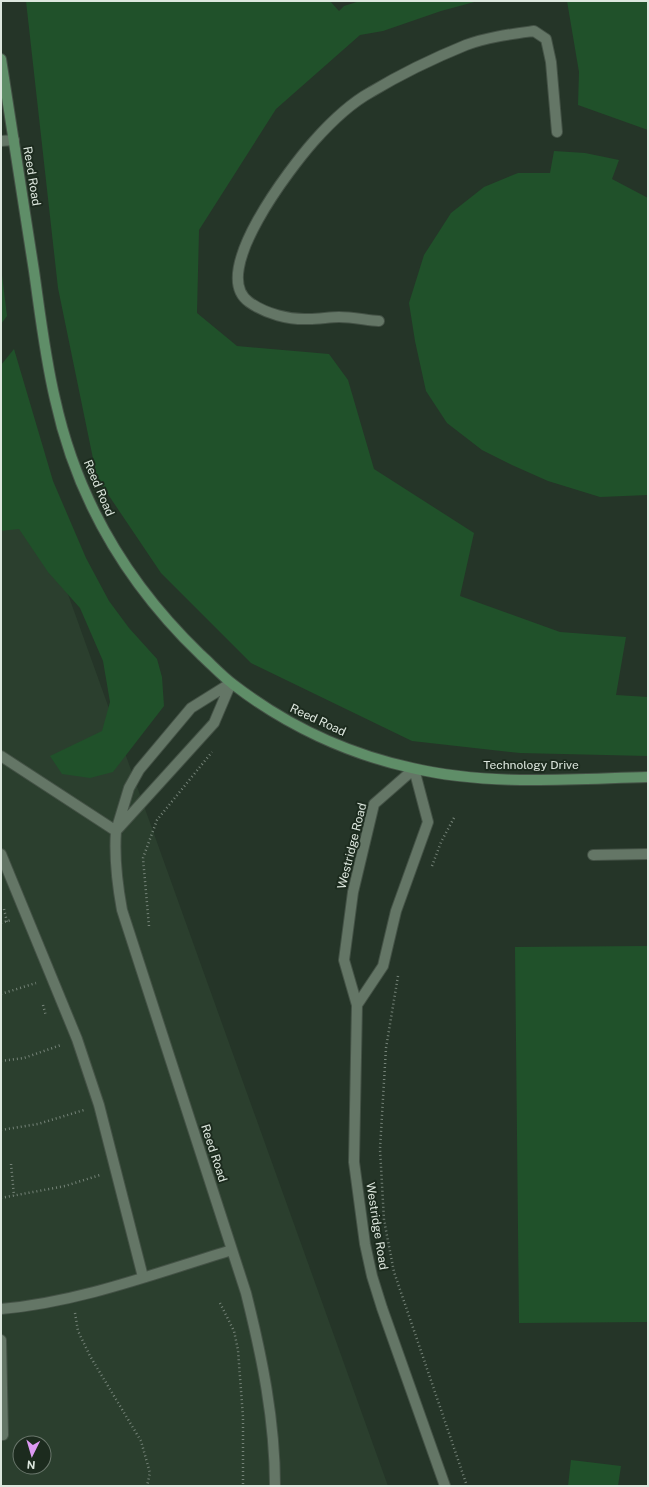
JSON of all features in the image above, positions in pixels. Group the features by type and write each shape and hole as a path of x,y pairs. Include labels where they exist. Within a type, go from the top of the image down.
{"street":[{"path":"378,322 339,317 308,319 281,317 248,302 238,286 239,270 246,240 268,203 314,141 341,115 370,92 467,45 534,31 546,39 551,62 557,132"},
{"name":"Reed Road","path":"1,59 55,399 63,432 84,490 112,548 146,595 181,635 231,683 260,704 313,734 378,759 414,769"},
{"path":"1,141 14,140"},
{"name":"Reed Road","path":"231,683 191,708 139,770 129,788 116,831 114,855 116,880 122,910 246,1293 263,1366 273,1430 275,1486"},
{"path":"1,756 116,831 214,723 231,683"},
{"path":"357,1005 383,966 396,911 428,822 414,769"},
{"name":"Technology Drive","path":"414,769 475,778 648,777"},
{"name":"Westridge Road","path":"414,769 374,804 353,892 344,960 357,1005 354,1162 365,1244 372,1276 382,1308 445,1486"},
{"path":"1,854 77,1039 99,1106 143,1277"},
{"path":"593,855 648,854"},
{"path":"1,1308 46,1302 73,1296 143,1277 232,1250"},
{"path":"1,1340 3,1434 1,1435"}],"path":[{"path":"149,926 143,858 157,820 215,747"},
{"path":"430,870 441,842 455,816"},
{"path":"399,970 386,1048 380,1149 384,1220 394,1272 467,1486"},
{"path":"1,994 20,989 52,976"},
{"path":"1,1061 24,1058 77,1039"},
{"path":"1,1130 38,1124 99,1106"},
{"path":"11,1164 14,1196"},
{"path":"1,1198 65,1186 116,1171"},
{"path":"73,1296 78,1331 90,1356 141,1441 150,1473 147,1486"},
{"path":"220,1304 234,1331 238,1350 243,1417 243,1486"}],"shaded area":[{"path":"27,480 388,1486 1,1486 1,493"}],"green space":[{"path":"26,1 330,1 339,11 344,6 360,1 478,1 441,11 383,31 360,35 276,109 199,230 197,313 237,346 329,354 348,380 374,469 474,533 460,596 560,632 626,637 616,695 648,697 648,756 520,753 412,741 251,663 161,573 97,478 58,288"},
{"path":"567,1 648,1 648,130 578,105 579,72"},
{"path":"554,151 585,153 619,160 612,179 648,198 648,495 600,497 548,481 512,465 482,450 447,423 426,391 415,341 409,303 424,255 451,213 484,187 518,173 550,173"},
{"path":"1,267 7,316 1,324"},
{"path":"14,349 53,481 86,558 109,601 129,628 157,659 162,677 164,706 113,772 90,778 62,774 50,756 102,731 110,702 103,661 80,608 48,572 19,529 1,531 1,365"},
{"path":"648,946 648,1322 519,1323 515,947"},
{"path":"571,1460 621,1466 618,1486 568,1486"}]}
